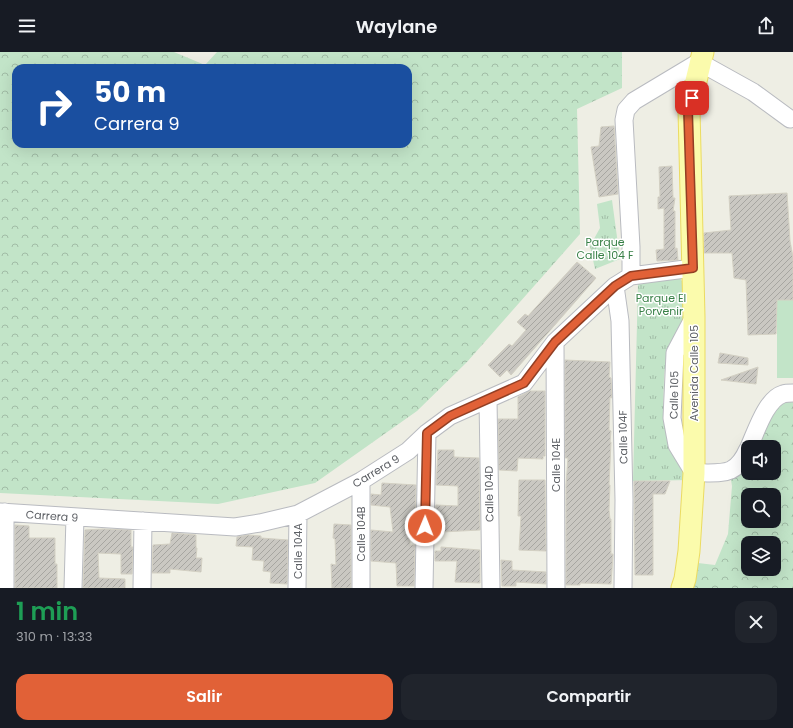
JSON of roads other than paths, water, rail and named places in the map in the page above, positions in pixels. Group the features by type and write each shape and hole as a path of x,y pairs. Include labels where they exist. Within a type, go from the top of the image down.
{"main road":[{"name":"Avenida Calle 105","path":"682,588 689,551 694,473 694,317 688,110 701,57"}],"street":[{"path":"631,276 624,120 626,110 634,101 701,57 790,118"},
{"name":"Carrera 9","path":"2,512 235,527 298,514 361,481 408,451 427,433 450,416 524,383 555,342 615,286 631,276 693,268"},
{"name":"Calle 104F","path":"615,286 620,321 624,500 623,588"},
{"name":"Calle 104E","path":"555,342 556,588"},
{"path":"752,440 766,410 774,400 782,394 793,393"},
{"name":"Calle 104D","path":"488,399 491,588"},
{"path":"424,588 427,433"},
{"path":"694,473 729,472 738,465 741,460"},
{"name":"Calle 104B","path":"361,481 361,588"},
{"path":"2,512 5,588"},
{"name":"Calle 104A","path":"297,588 298,514"},
{"path":"73,588 75,517"},
{"path":"142,588 143,521"}],"park label":[{"name":"Parque Calle 104 F","path":"605,248"},
{"name":"Parque El Porvenir","path":"661,304"}]}
